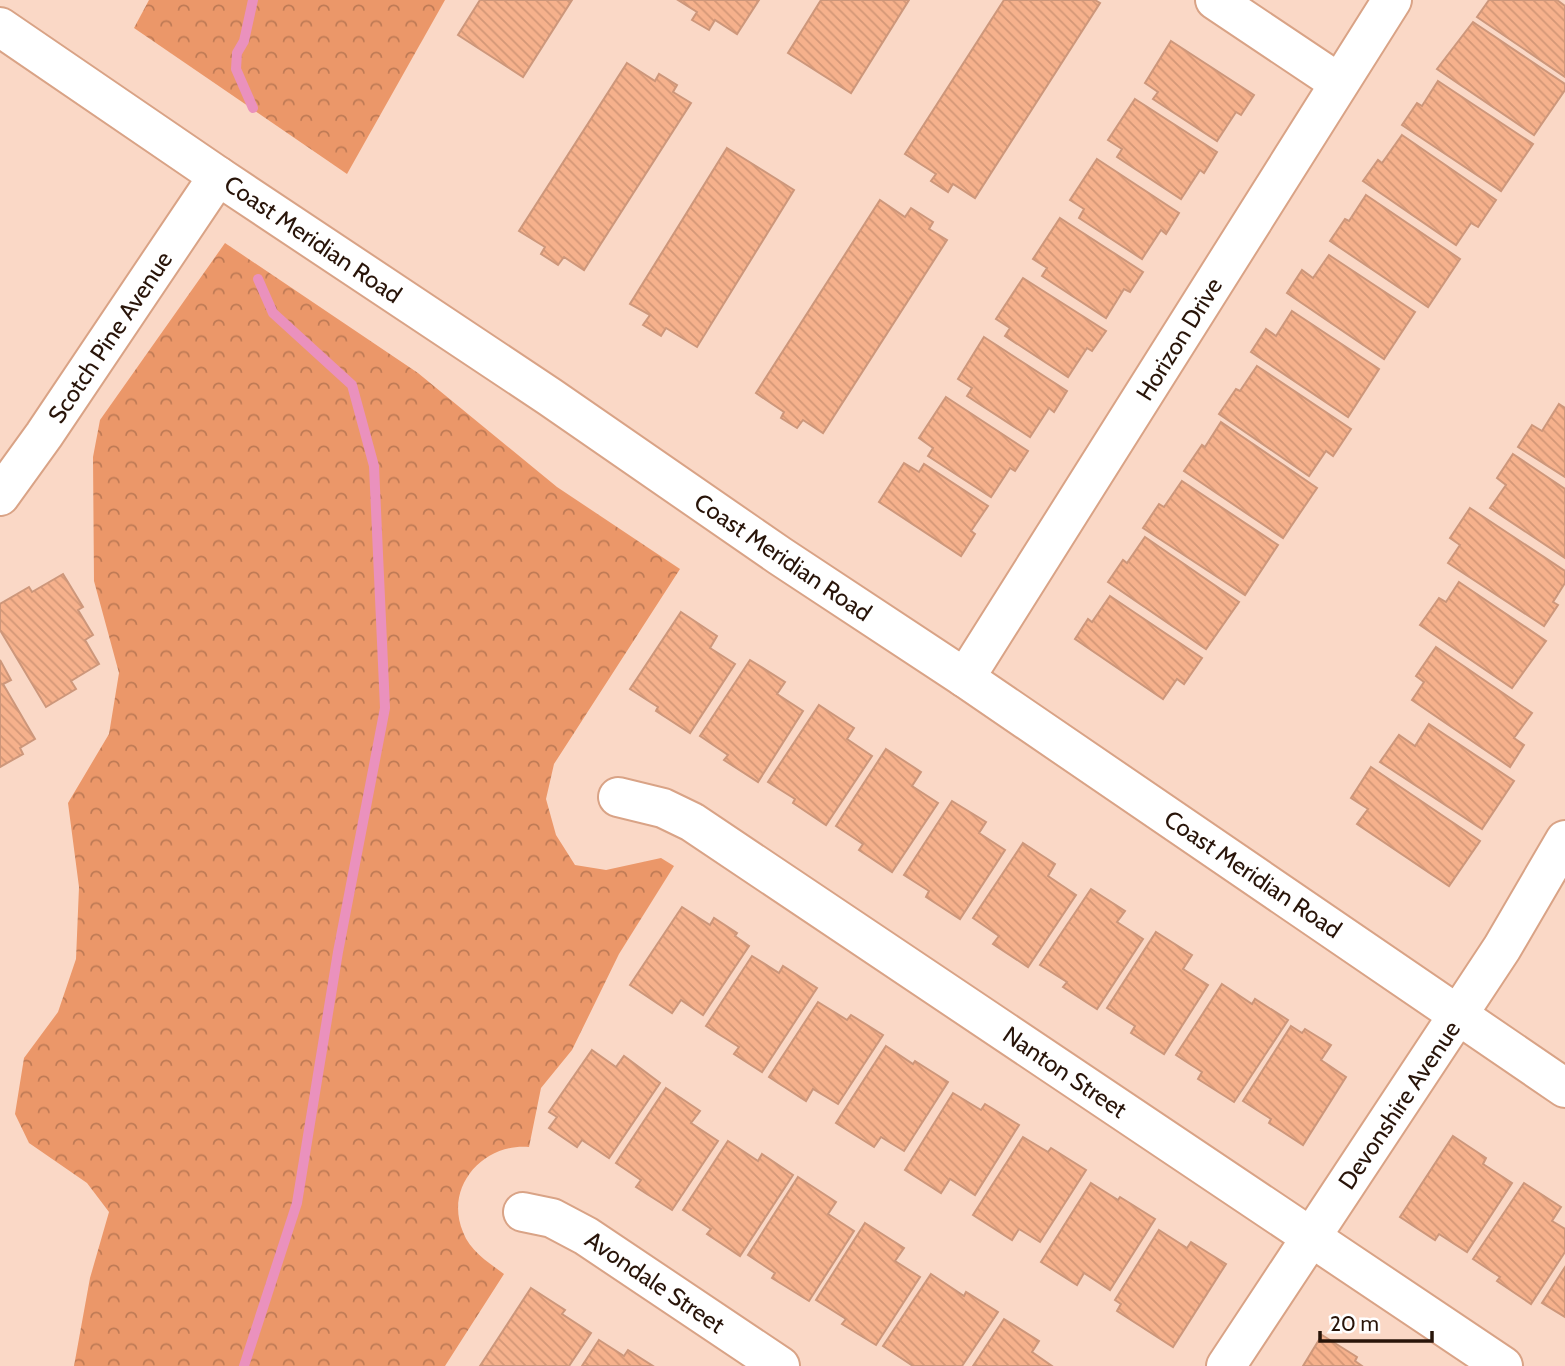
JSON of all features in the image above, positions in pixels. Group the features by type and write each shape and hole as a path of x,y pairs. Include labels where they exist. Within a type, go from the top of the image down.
{"street":[{"path":"1215,0 1339,83"},
{"name":"Horizon Drive","path":"965,678 1392,0"},
{"name":"Coast Meridian Road","path":"0,27 218,177 550,397 780,556 965,678 1565,1088"},
{"name":"Scotch Pine Avenue","path":"0,496 218,177"},
{"name":"Nanton Street","path":"618,797 663,808 692,822 1503,1366"},
{"name":"Devonshire Avenue","path":"1226,1366 1459,1014 1534,896 1565,840"},
{"name":"Avondale Street","path":"523,1212 552,1218 586,1236 780,1366"}],"green space":[{"path":"149,0 445,0 347,174 134,28"},
{"path":"225,243 418,373 557,487 680,569 554,764 546,799 556,835 575,865 606,870 661,858 674,866 619,954 572,1050 541,1088 529,1147 497,1152 483,1160 463,1184 458,1215 466,1239 504,1274 445,1366 74,1366 90,1278 109,1212 87,1183 29,1143 15,1114 24,1058 58,1012 76,959 79,887 68,803 109,734 119,673 94,581 93,457 100,420"}],"building":[{"path":"480,0 572,0 523,77 458,35"},
{"path":"678,0 759,0 737,34 715,20 709,30 692,20 697,12"},
{"path":"821,0 909,0 851,93 788,53"},
{"path":"1004,0 1095,0 1100,3 975,198 953,184 948,192 931,181 936,174 905,154"},
{"path":"1489,0 1557,0 1565,6 1565,77 1477,17"},
{"path":"1473,22 1565,84 1565,90 1534,135 1437,69"},
{"path":"1171,41 1254,95 1241,115 1236,112 1217,141 1153,99 1158,92 1145,83"},
{"path":"627,63 655,81 659,74 677,85 673,92 691,103 584,270 564,257 558,265 541,254 545,247 519,231"},
{"path":"1438,81 1533,144 1501,191 1402,125 1417,103 1422,106"},
{"path":"1135,99 1217,152 1204,173 1200,170 1181,199 1117,157 1122,149 1108,140"},
{"path":"1402,135 1496,200 1478,227 1471,223 1456,245 1363,181 1378,160 1382,163"},
{"path":"727,148 794,190 697,347 666,328 661,336 643,325 650,315 630,304"},
{"path":"1097,159 1179,213 1166,234 1161,230 1142,259 1079,218 1084,209 1070,200"},
{"path":"1366,195 1460,259 1428,307 1330,241 1345,219 1349,221"},
{"path":"880,200 905,217 911,208 933,222 929,229 947,240 823,433 803,420 797,428 781,418 784,412 756,393"},
{"path":"1060,218 1143,272 1130,292 1124,289 1106,318 1042,276 1047,268 1033,259"},
{"path":"1329,255 1415,312 1384,359 1287,293 1302,270 1313,278"},
{"path":"1023,278 1106,331 1092,351 1087,348 1068,377 1005,336 1010,328 996,319"},
{"path":"1292,311 1379,369 1348,417 1251,352 1266,329 1276,336"},
{"path":"984,337 1067,391 1054,412 1049,408 1030,437 967,396 972,388 958,379"},
{"path":"1257,366 1351,429 1333,456 1326,451 1309,476 1219,414 1236,389 1240,391"},
{"path":"946,397 1028,451 1015,471 1010,468 991,497 928,456 933,448 919,438"},
{"path":"1559,404 1565,408 1565,477 1518,447 1532,425 1542,431"},
{"path":"1221,422 1317,488 1283,538 1184,471 1202,445 1205,447"},
{"path":"1513,454 1565,489 1565,558 1490,508 1506,485 1497,478"},
{"path":"904,463 919,472 924,464 988,506 971,531 975,534 961,556 879,502"},
{"path":"1182,481 1278,545 1245,595 1143,528 1159,504 1164,507"},
{"path":"1470,508 1565,571 1565,583 1553,602 1558,605 1544,626 1448,563 1460,545 1450,538"},
{"path":"1145,537 1239,602 1206,649 1108,582 1123,560 1127,563"},
{"path":"63,574 83,607 78,610 93,635 85,640 99,664 71,681 76,689 46,707 0,630 0,604 29,587 32,592"},
{"path":"1459,582 1546,641 1512,688 1420,625 1439,598 1446,602"},
{"path":"1110,596 1202,658 1184,684 1177,679 1163,699 1075,639 1088,619 1092,622"},
{"path":"681,612 717,636 710,648 735,664 690,733 656,711 658,707 630,689"},
{"path":"1436,647 1532,713 1514,738 1524,745 1510,767 1412,700 1424,682 1416,676"},
{"path":"0,660 11,680 3,684 35,739 20,748 23,754 0,767"},
{"path":"750,660 785,682 777,694 803,711 758,782 724,760 728,755 700,736"},
{"path":"819,705 854,728 847,739 872,756 826,825 793,803 795,799 768,782"},
{"path":"1429,724 1514,781 1482,829 1380,762 1399,735 1415,746"},
{"path":"886,749 921,772 912,786 938,803 892,872 859,850 863,844 836,826"},
{"path":"1371,767 1480,841 1449,886 1357,824 1368,809 1351,798"},
{"path":"952,801 986,822 979,833 1005,850 960,919 926,897 929,891 904,875"},
{"path":"1023,843 1055,864 1048,876 1076,895 1028,967 993,944 999,936 973,918"},
{"path":"1091,889 1125,911 1117,922 1143,939 1097,1009 1063,987 1067,982 1040,965"},
{"path":"682,907 710,925 714,918 737,933 735,936 749,946 703,1015 681,1000 672,1013 630,985"},
{"path":"1156,932 1192,955 1183,969 1208,985 1164,1054 1131,1033 1135,1026 1107,1008"},
{"path":"752,956 779,973 783,966 817,988 762,1072 734,1054 739,1047 706,1026"},
{"path":"1222,984 1252,1004 1255,999 1288,1020 1234,1102 1198,1079 1202,1072 1176,1055"},
{"path":"818,1002 847,1020 851,1015 883,1035 838,1104 813,1089 806,1101 769,1077"},
{"path":"1291,1026 1302,1033 1305,1029 1331,1045 1321,1060 1346,1077 1303,1145 1269,1123 1271,1119 1243,1101"},
{"path":"886,1046 948,1082 904,1151 881,1137 874,1147 836,1123"},
{"path":"592,1050 616,1067 624,1056 660,1083 609,1158 582,1140 577,1147 549,1128 557,1117 549,1112"},
{"path":"666,1088 700,1111 691,1123 718,1141 672,1210 636,1187 641,1180 616,1163"},
{"path":"953,1093 981,1110 985,1104 1019,1125 975,1195 950,1179 941,1193 905,1170"},
{"path":"1453,1136 1486,1158 1483,1164 1512,1183 1467,1252 1439,1234 1435,1240 1400,1217"},
{"path":"1023,1137 1048,1152 1051,1148 1086,1170 1040,1242 1019,1229 1012,1240 973,1215"},
{"path":"728,1141 758,1161 762,1154 793,1175 740,1256 707,1234 711,1229 683,1210"},
{"path":"798,1177 836,1202 828,1214 854,1231 809,1301 772,1278 775,1273 748,1255"},
{"path":"1091,1183 1155,1219 1110,1290 1084,1273 1077,1285 1041,1262"},
{"path":"1524,1183 1561,1207 1552,1221 1565,1229 1565,1252 1531,1304 1497,1281 1500,1277 1473,1259"},
{"path":"865,1223 904,1248 895,1261 920,1277 876,1345 842,1324 846,1319 816,1300"},
{"path":"1159,1230 1187,1248 1191,1242 1226,1264 1173,1347 1117,1311 1121,1304 1115,1300"},
{"path":"1565,1267 1565,1317 1542,1303"},
{"path":"931,1274 964,1296 966,1292 998,1312 962,1366 913,1366 883,1346"},
{"path":"531,1288 565,1310 562,1314 591,1333 569,1366 480,1366"},
{"path":"1004,1319 1039,1341 1032,1352 1052,1366 973,1366"},
{"path":"1322,1335 1357,1357 1355,1361 1362,1366 1303,1366"},
{"path":"599,1340 624,1356 628,1350 653,1366 582,1366"}],"waterway":[{"path":"253,0 244,41 237,53 236,69 253,108"},
{"path":"244,1366 297,1203 338,952 385,708 374,466 352,385 273,313 258,279"}]}
